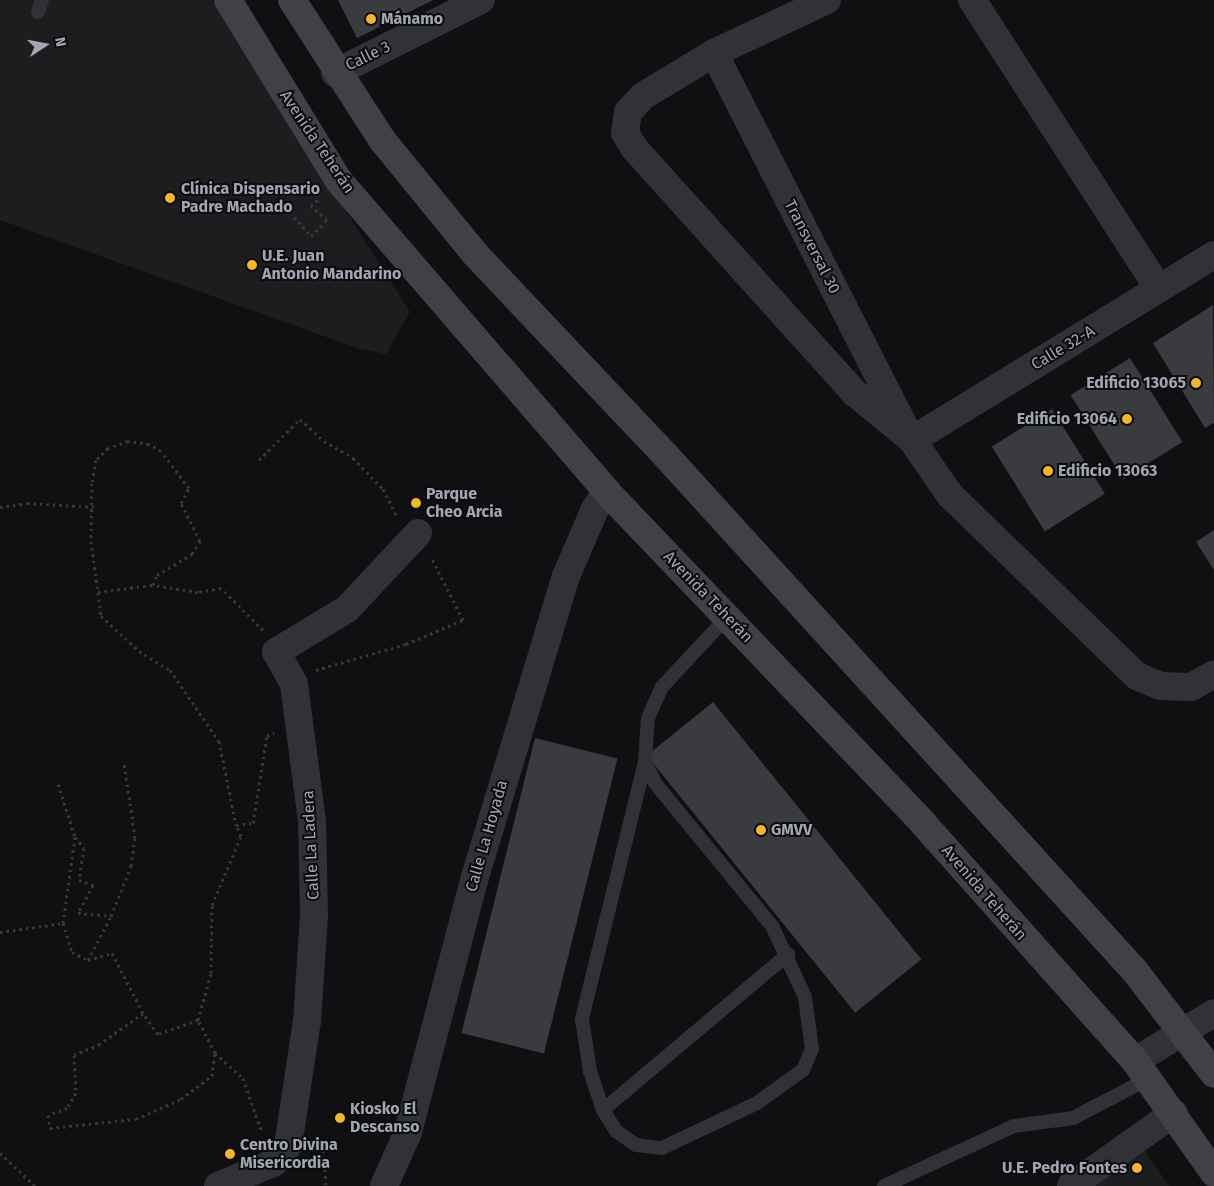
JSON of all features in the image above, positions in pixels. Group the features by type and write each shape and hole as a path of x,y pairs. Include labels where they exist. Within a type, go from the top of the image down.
{"main road":[{"name":"Avenida Teherán","path":"228,0 339,181 607,492 922,822 1142,1070 1174,1113 1214,1173"},
{"path":"292,0 335,73 383,141 476,255 667,457 1127,963 1184,1033 1214,1074"}],"street":[{"name":"Calle 3","path":"335,73 481,0"},
{"path":"827,0 714,53 643,96 628,112 625,133 634,149 855,394 912,440 950,495 1136,676 1160,686 1191,687 1214,674"},
{"path":"977,2 1159,289"},
{"name":"Transversal 30","path":"714,53 876,373 912,440"},
{"name":"Calle 32-A","path":"912,440 1214,255"},
{"path":"855,394 872,386 876,373"},
{"name":"Calle La Hoyada","path":"384,1186 408,1132 475,877 566,576 595,509 607,492"},
{"path":"276,652 347,609 418,533"},
{"name":"Calle La Ladera","path":"276,652 294,684 312,821 314,915 291,1137"},
{"path":"1142,1070 1184,1033 1214,1014"},
{"path":"1071,1186 1174,1113"},
{"path":"218,1186 272,1163 291,1137"}],"lane":[{"path":"645,762 655,783 772,926 788,954 811,1026 812,1049 802,1070 757,1103 662,1148 636,1145 616,1130 603,1110 590,1071 582,1019 585,994 645,762 648,718 662,687 727,617"},
{"path":"603,1110 788,954"},
{"path":"884,1186 1014,1126 1081,1115 1142,1070"}],"path":[{"path":"294,216 311,236 327,220 311,206 323,196"},
{"path":"259,460 300,419 324,441 353,458 383,489 399,522 418,533 463,620 406,644 333,663 294,684"},
{"path":"153,586 157,575 192,554 200,541 181,503 189,488 177,470 149,444 128,441 108,448 96,460 91,541 102,616 139,651 170,670 220,741 236,825 241,836 212,905 211,972 198,1020 215,1053 243,1078 269,1144 278,1134 291,1137 323,1150 326,1186"},
{"path":"0,507 27,503 94,507"},
{"path":"98,592 153,586 198,592 221,588 249,612 276,652"},
{"path":"236,825 253,823 267,736 282,730"},
{"path":"88,960 111,916 130,866 134,838 124,763"},
{"path":"58,784 75,836 84,848 79,880 93,885 78,913 111,916"},
{"path":"75,836 63,923 72,952 88,960 112,953 143,1013 158,1034 198,1020"},
{"path":"0,932 63,923"},
{"path":"143,1013 100,1044 74,1055 76,1093 67,1108 48,1115 50,1128 136,1120 166,1106 212,1076 215,1053"},
{"path":"0,1153 35,1186"}],"shaded area":[{"name":"Clínica Dispensario Padre Machado","path":"0,0 212,0 410,312 386,354 357,348 0,220"},
{"name":"U.E. Pedro Fontes","path":"1144,1150 1169,1186 1090,1186"}],"building":[{"name":"Mánamo","path":"338,0 433,0 357,38"},
{"name":"Edificio 13065","path":"1213,305 1214,423 1205,428 1153,343"},
{"name":"Edificio 13064","path":"1130,358 1182,442 1123,479 1071,395"},
{"name":"Edificio 13063","path":"1052,409 1105,494 1045,531 992,447"},
{"path":"1214,530 1214,570 1196,542"},
{"name":"GMVV","path":"713,702 921,959 855,1013 647,755"},
{"path":"535,738 617,759 544,1054 461,1033"}],"place":[{"name":"Mánamo","path":"371,19"},
{"name":"Clínica Dispensario Padre Machado","path":"170,198"},
{"name":"U.E. Juan Antonio Mandarino","path":"252,265"},
{"name":"Edificio 13065","path":"1196,383"},
{"name":"Edificio 13064","path":"1127,419"},
{"name":"Edificio 13063","path":"1048,471"},
{"name":"Parque Cheo Arcia","path":"416,503"},
{"name":"GMVV","path":"761,830"},
{"name":"Kiosko El Descanso","path":"340,1118"},
{"name":"Centro Divina Misericordia","path":"230,1154"},
{"name":"U.E. Pedro Fontes","path":"1137,1168"}]}
